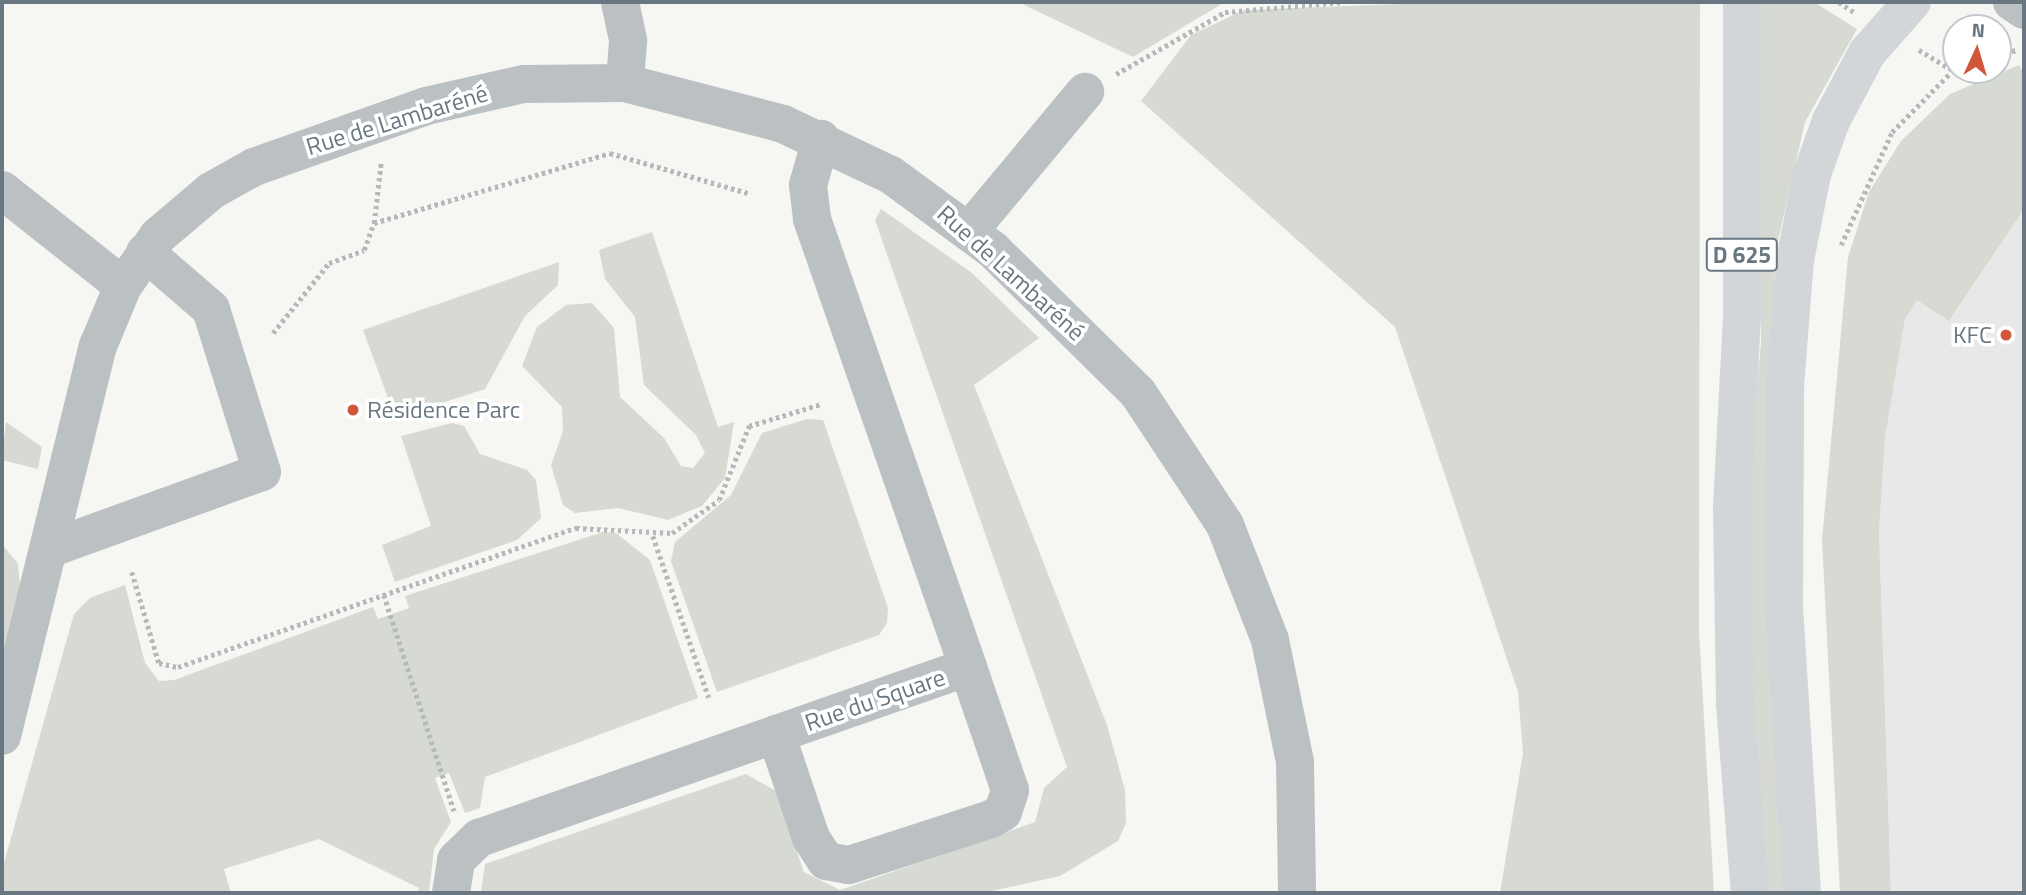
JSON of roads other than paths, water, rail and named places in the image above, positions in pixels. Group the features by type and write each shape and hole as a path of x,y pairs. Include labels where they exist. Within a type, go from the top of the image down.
{"main road":[{"name":"D 625","path":"1742,2 1742,326 1732,532 1737,740 1750,893"},
{"name":"D 625","path":"1802,893 1784,593 1785,386 1795,260 1812,174 1831,121 1867,53 1912,2"}],"street":[{"path":"620,2 628,41 625,83"},
{"path":"2012,2 2024,10"},
{"name":"Rue de Lambaréné","path":"2,736 98,346 123,286 145,252 211,191 288,154 470,93 551,82 625,83 719,104 821,139 891,175 970,230 1138,393 1225,525 1270,640 1286,702 1298,794 1297,893"},
{"path":"970,230 1085,92"},
{"name":"Rue du Square","path":"451,893 456,860 480,838 968,667 812,218 808,185 821,139"},
{"path":"2,190 123,286"},
{"path":"49,549 262,472 211,309 145,252"},
{"path":"776,734 811,838 826,861 849,865 991,819 1003,812 1010,790 968,667"}],"place":[{"name":"KFC","path":"2006,335"},
{"name":"Résidence Parc","path":"353,410"}]}
